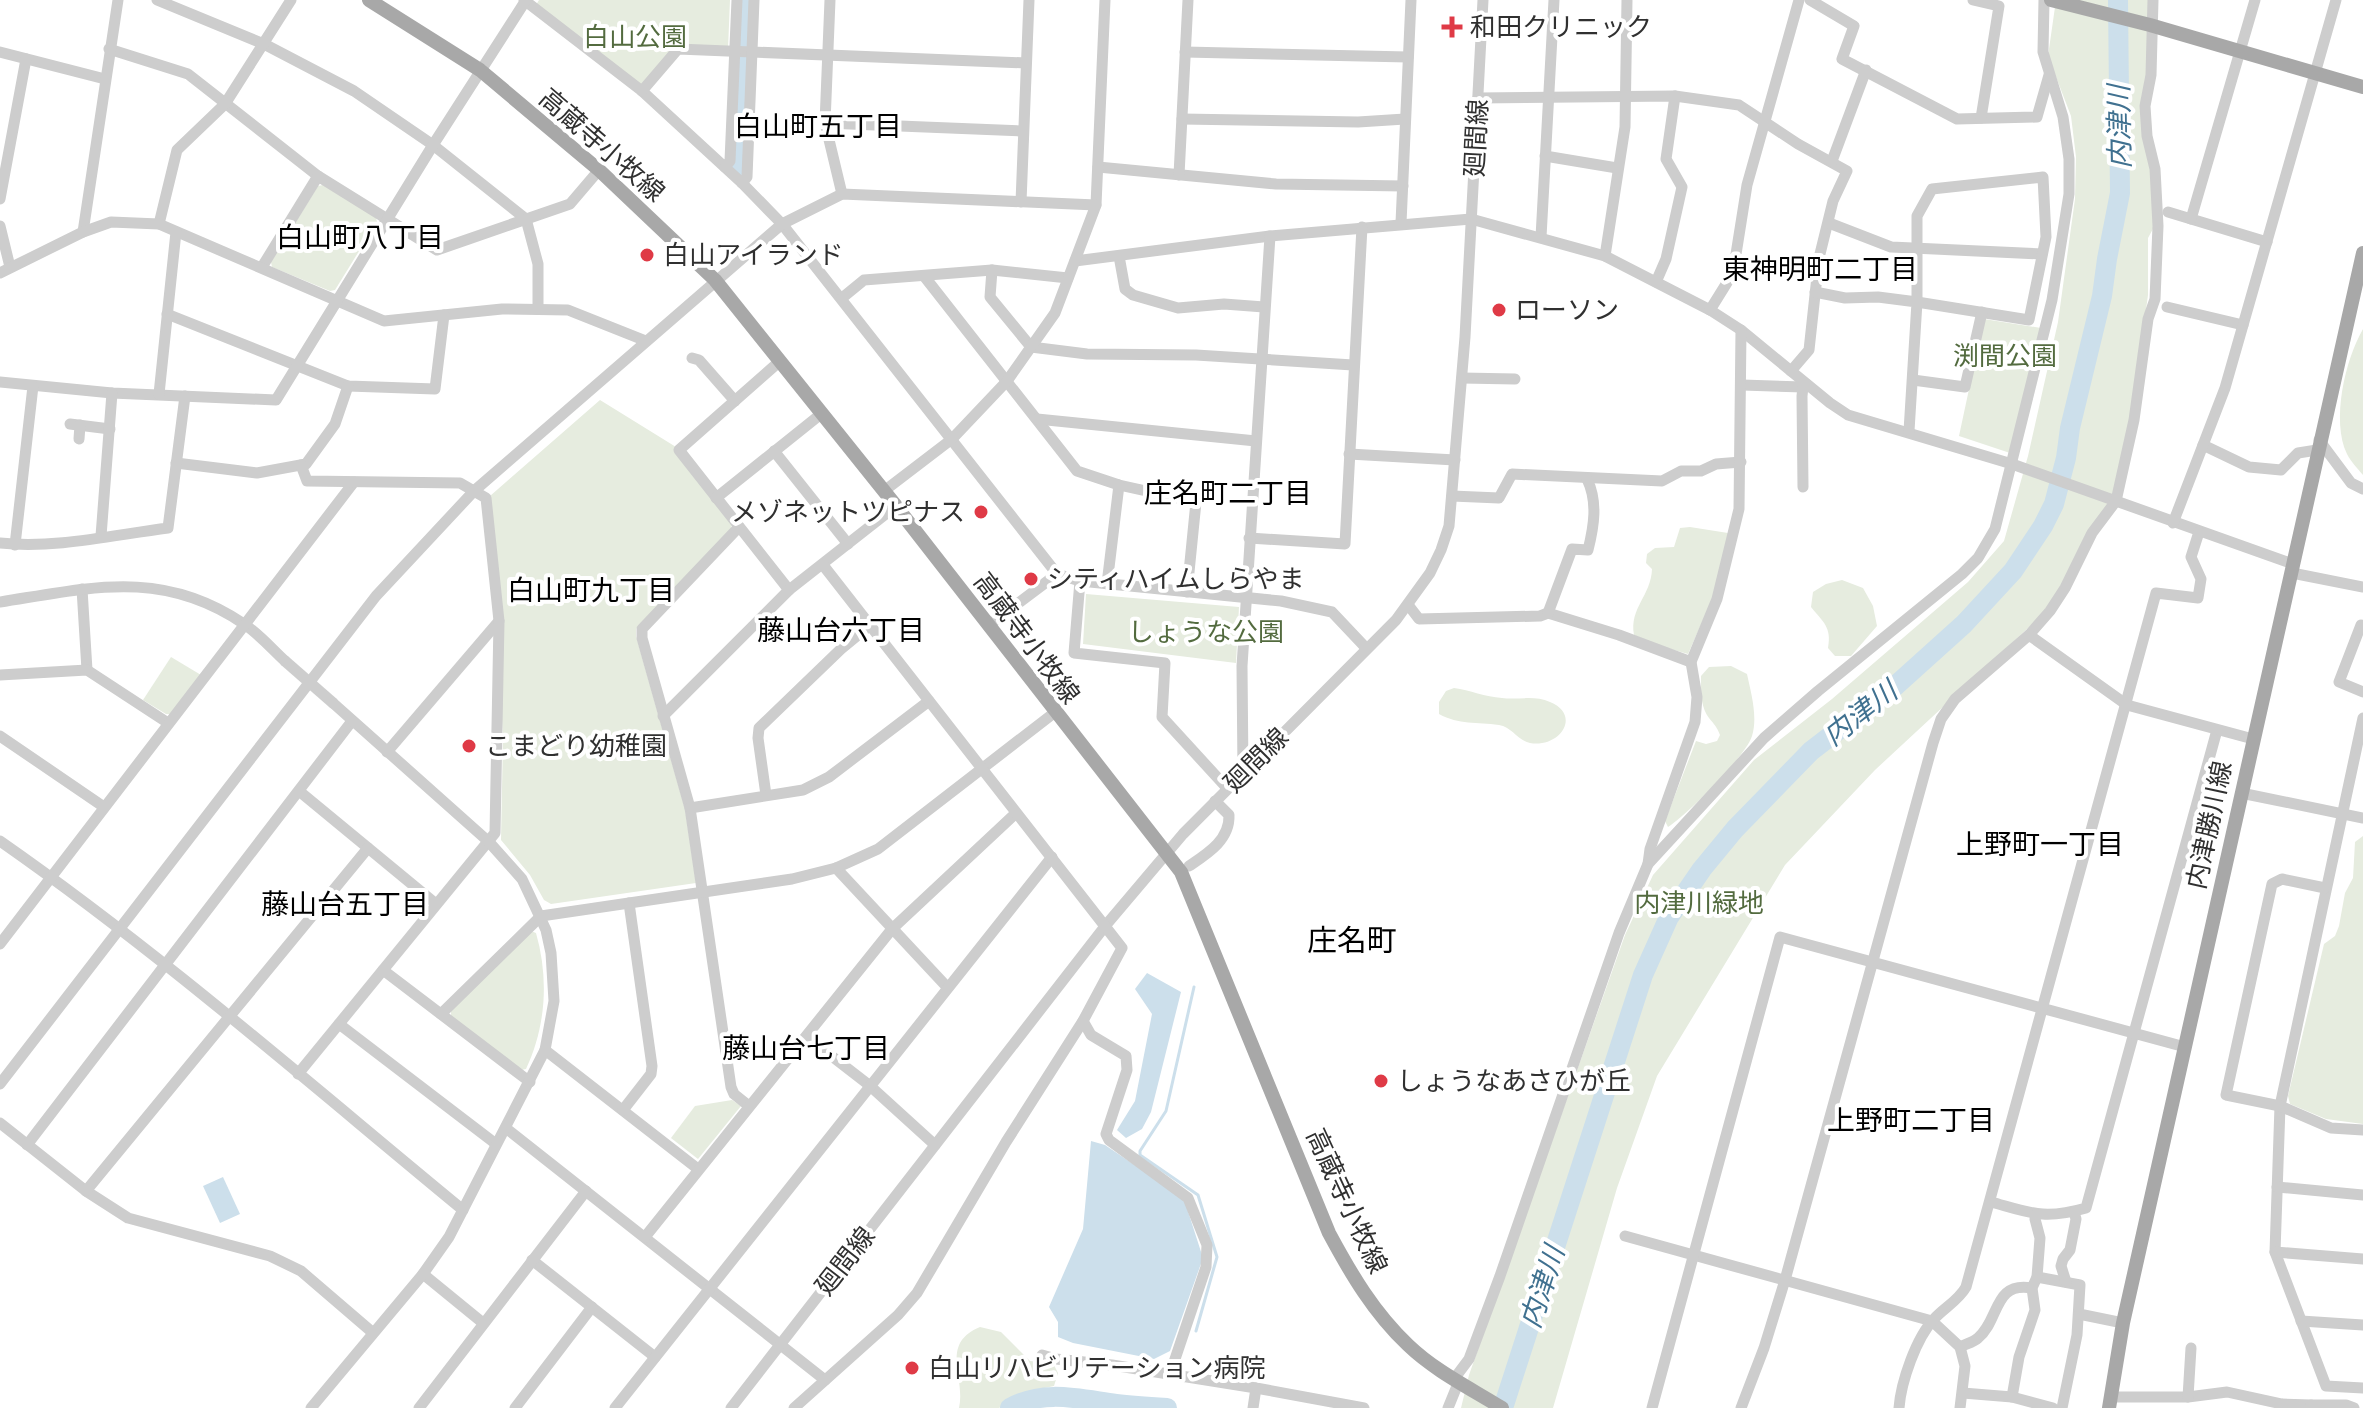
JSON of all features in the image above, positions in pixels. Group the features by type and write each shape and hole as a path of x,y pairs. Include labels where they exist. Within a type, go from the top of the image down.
{"main road":[{"name":"高蔵寺小牧線","path":"369,0 480,70 599,170 715,280 896,506 1054,713 1181,872 1329,1233 1352,1276 1376,1311 1409,1346 1502,1408"},
{"path":"2050,1 2152,26 2363,87"},
{"name":"内津勝川線","path":"2110,1402 2123,1323 2363,253"}],"street":[{"path":"83,232 118,0"},
{"path":"157,0 264,44 354,91 433,145 526,219 538,264 538,308"},
{"path":"159,224 177,150 225,104 291,0"},
{"path":"0,382 112,393 276,400 525,0 642,91 782,224 1057,574 1080,581 1281,601 1332,612 1366,648"},
{"path":"725,167 730,161 737,0"},
{"path":"742,183 747,177 754,0"},
{"path":"830,0 825,123 842,194"},
{"path":"1021,202 1029,0"},
{"path":"884,491 952,439 1007,381 1055,313 1096,205 1105,0"},
{"path":"1179,175 1188,0"},
{"path":"1401,223 1411,0"},
{"name":"廻間線","path":"731,1408 1165,853 1409,606 1441,550 1449,526 1462,378 1483,0"},
{"path":"1541,237 1554,0"},
{"path":"1605,256 1625,127 1627,0"},
{"path":"1710,310 1733,273 1747,185 1799,0"},
{"path":"1810,0 1854,26 1842,59 1957,119 2037,117 2049,75"},
{"path":"1973,0 1999,6 1981,118"},
{"path":"1741,1408 1785,1280 1941,719 1955,699 2029,635 2050,611 2092,533 2114,501 2134,420 2148,319 2155,299 2158,226 2155,169 2147,136 2145,106 2151,75 2153,0"},
{"path":"2191,219 2255,0"},
{"path":"2173,523 2225,388 2336,0"},
{"path":"1648,864 1764,738 1978,558 1995,529 2052,300 2069,194 2069,159 2063,117 2043,52 2050,1"},
{"path":"109,49 188,74 318,176 437,250 570,204 599,170"},
{"path":"642,91 678,49 1026,63"},
{"path":"0,52 105,79"},
{"path":"1185,52 1408,57"},
{"path":"0,199 26,59"},
{"path":"1832,161 1866,70"},
{"path":"1478,98 1675,96 1739,105 1798,144 1847,171 1833,201 1819,258 1809,350 1791,371"},
{"path":"1656,282 1666,259 1682,187 1666,159 1675,96"},
{"path":"1182,119 1358,122 1405,119"},
{"path":"825,123 1022,131"},
{"path":"1545,156 1617,168"},
{"path":"1098,167 1276,184 1403,186"},
{"path":"262,267 318,176"},
{"path":"1815,292 1845,298 1878,297 1917,302 2029,320 2046,237 2043,177 1932,189 1917,216 1917,302 1909,431"},
{"path":"0,1084 376,596 474,491 782,224 842,194 1096,205"},
{"path":"2168,212 2267,242"},
{"path":"1075,261 1270,236 1471,219 1605,256 1710,310 1741,330 1804,385 1848,415 2012,464 2293,568 2363,587"},
{"path":"0,226 5,270 83,232 111,222 159,224 384,321 502,309 568,310 646,341"},
{"path":"1829,223 1891,247 2042,254"},
{"path":"1249,538 1345,544 1362,227"},
{"path":"159,394 176,232"},
{"path":"1243,772 1245,597 1270,236"},
{"path":"1119,256 1125,289 1133,295 1178,308 1224,304 1264,307"},
{"path":"842,298 864,280 992,270 1068,278"},
{"path":"992,270 990,297 1031,347 1087,354 1196,355 1353,365"},
{"path":"924,276 1077,471 1119,485 1196,502 1187,592"},
{"path":"2167,307 2243,325"},
{"path":"1913,380 1965,387 1982,312"},
{"path":"167,314 348,386 435,389 444,315"},
{"path":"2347,319 2363,315"},
{"path":"1448,1408 1500,1276 1619,933 1648,864 1650,849 1697,712 1691,662 1717,599 1739,509 1741,330"},
{"path":"692,358 699,360 735,401"},
{"path":"780,361 679,450 789,590"},
{"path":"1462,378 1515,379"},
{"path":"1742,385 1804,385"},
{"path":"1803,487 1804,385"},
{"path":"15,545 33,386"},
{"path":"176,463 257,473 306,464 335,424 348,386"},
{"path":"101,536 112,393"},
{"path":"0,543 79,541 168,528 185,396"},
{"path":"716,498 821,414"},
{"path":"1037,419 1256,441"},
{"path":"79,439 75,425 110,429"},
{"path":"2203,445 2249,467 2281,470 2298,453 2318,445 2351,483 2363,489"},
{"path":"774,451 848,544"},
{"path":"1349,454 1455,460"},
{"path":"1452,496 1499,498 1512,474 1662,481 1681,471 1701,471 1716,464 1741,462"},
{"path":"298,1074 495,833 499,621 486,498 460,483 307,481 301,465"},
{"path":"1548,613 1572,549 1588,550 1596,521 1593,491 1587,479"},
{"path":"2,935 51,877 354,482"},
{"path":"1107,584 1119,485"},
{"path":"663,716 789,590 896,506"},
{"path":"739,527 642,629 642,638 690,808 731,1087 734,1094 749,1106"},
{"path":"1899,1408 1903,1378 1932,1321 1964,1292 2156,593 2198,598 2201,579 2191,557 2199,532"},
{"path":"794,1408 898,1315 917,1293 1006,1142 1083,1021 1122,948 823,565"},
{"path":"988,626 1057,574"},
{"path":"1080,581 1074,653 1165,663 1162,717 1227,788"},
{"path":"0,602 117,585 172,591 200,600 245,624 489,842 522,879 541,916 551,953 554,980 552,1016 545,1050 449,1237 423,1274 311,1408"},
{"path":"82,589 87,670"},
{"path":"1409,606 1419,619 1540,616 1548,613 1691,662"},
{"path":"387,752 499,621"},
{"path":"766,795 759,728 869,626"},
{"path":"2363,626 2339,682 2363,692"},
{"path":"2029,635 2127,705 2253,739"},
{"path":"0,675 87,670 168,723"},
{"path":"690,808 803,790 829,777 929,701"},
{"path":"441,1014 541,916 792,879 858,860 895,838 1054,713"},
{"path":"2363,718 2280,1106 2275,1252 2326,1386 2363,1388"},
{"path":"27,1145 352,721"},
{"path":"1991,1202 2036,1214 2059,1216 2086,1208 2217,730"},
{"path":"0,736 104,807"},
{"path":"299,791 436,904"},
{"path":"2241,793 2363,818"},
{"path":"1189,866 1214,850 1229,822 1229,815 1215,801"},
{"path":"645,1237 892,929 1016,813"},
{"path":"0,841 166,965 463,1210"},
{"path":"86,1191 368,848"},
{"path":"615,1408 1052,857"},
{"path":"836,868 947,987"},
{"path":"2325,888 2282,879 2272,884 2226,1095 2280,1106 2331,1128 2363,1130"},
{"path":"623,1110 651,1074 652,1066 629,903"},
{"path":"1652,1408 1780,937 2185,1047"},
{"path":"383,970 530,1082"},
{"path":"1083,1021 1091,1035 1126,1056 1127,1070 1106,1134 1109,1140 1188,1198 1207,1245 1206,1267 1170,1374"},
{"path":"339,1024 496,1144"},
{"path":"807,1037 869,1085 935,1145"},
{"path":"545,1050 698,1169"},
{"path":"0,1123 86,1191 128,1218 270,1256 301,1271 372,1332"},
{"path":"507,1129 825,1380"},
{"path":"2277,1187 2363,1195"},
{"path":"419,1408 586,1191"},
{"path":"2066,1282 2061,1266 2070,1250 2076,1219 2074,1212"},
{"path":"2012,1397 2019,1357 2035,1310 2034,1282 2040,1238 2036,1214"},
{"path":"1625,1236 1932,1321 1960,1347 1965,1366 1960,1408"},
{"path":"2275,1252 2363,1259"},
{"path":"532,1260 655,1357"},
{"path":"423,1274 483,1323"},
{"path":"1960,1347 1979,1338 2006,1292 2034,1282 2080,1285 2071,1374 2062,1408"},
{"path":"515,1408 592,1307"},
{"path":"2079,1314 2123,1323"},
{"path":"2301,1321 2363,1325"},
{"path":"2189,1400 2191,1348"},
{"path":"1042,1355 1364,1408"},
{"path":"1254,1406 1256,1388"},
{"path":"2110,1402 2189,1400 2227,1392 2282,1404 2312,1407 2346,1405 2354,1408"},
{"path":"1963,1393 2012,1397 2053,1408"}],"green space":[{"name":"白山公園","path":"539,0 730,0 728,49 675,47 641,87 536,5"},
{"name":"内津川緑地","path":"2056,0 2150,0 2148,73 2154,227 2148,238 2148,295 2132,411 2114,494 2059,592 2040,617 1875,770 1785,865 1657,1076 1617,1188 1553,1408 1461,1408 1469,1375 1625,935 1653,875 1754,760 1832,699 1968,582 2004,541 2028,456 2058,322 2075,199 2076,157 2071,116 2048,56"},
{"path":"323,185 376,217 377,222 335,290 330,291 272,267 271,262 318,186"},
{"name":"渕間公園","path":"1984,319 2041,328 2010,453 1959,436"},
{"path":"2363,329 2363,475 2347,454 2342,440 2340,408 2346,373"},
{"path":"600,400 676,447 732,524 731,529 636,629 685,809 696,883 551,904 544,900 530,875 501,840 503,738 490,496"},
{"path":"1680,528 1728,533 1714,595 1688,654 1634,635 1633,626 1651,578 1652,569 1646,563 1647,554 1655,548 1674,547"},
{"path":"1842,580 1863,588 1873,606 1877,626 1851,656 1835,656 1828,648 1828,630 1811,607 1813,592 1826,584"},
{"name":"しょうな公園","path":"1086,594 1239,607 1236,663 1083,644"},
{"path":"171,657 201,675 171,714 166,714 143,700"},
{"path":"1731,666 1747,674 1754,713 1752,736 1739,757 1715,784 1668,827 1665,821 1696,741 1706,744 1717,741 1720,735 1704,708 1701,676 1709,667"},
{"path":"1454,688 1496,697 1544,700 1560,708 1566,722 1558,736 1550,741 1530,743 1504,726 1446,718 1439,714 1439,702 1446,691"},
{"path":"2363,836 2363,1124 2326,1119 2290,1104 2288,1096 2324,944 2335,936 2339,926 2345,893 2353,878 2355,842"},
{"path":"531,931 536,933 540,950 543,1002 533,1053 526,1069 521,1070 451,1016 451,1011"},
{"path":"732,1100 741,1106 698,1159 671,1138 695,1106"},
{"path":"980,1327 1001,1332 1030,1361 1053,1363 1058,1373 1054,1386 1021,1393 999,1408 959,1408 957,1352 960,1342"}],"water":[{"path":"1147,973 1181,992 1151,1112 1142,1129 1126,1138 1117,1130 1135,1101 1152,1014 1135,989"},
{"path":"1091,1141 1105,1145 1185,1202 1203,1258 1170,1351 1154,1359 1073,1343 1058,1337 1058,1322 1049,1307 1083,1229"},
{"path":"223,1177 240,1214 220,1223 203,1186"}],"waterway":[{"path":"737,167 746,0"},
{"name":"内津川","path":"1503,1408 1643,975 1669,917 1702,869 1735,829 1811,751 1893,688 1964,624 2013,571 2054,504 2102,296 2120,193 2118,0"},
{"path":"1194,987 1166,1111 1140,1155 1198,1195 1217,1257 1196,1331"},
{"path":"1010,1408 1049,1397 1167,1408"}],"place":[{"name":"和田クリニック","path":"1452,27"},
{"name":"白山アイランド","path":"647,255"},
{"name":"ローソン","path":"1499,310"},
{"name":"メゾネットツピナス","path":"981,512"},
{"name":"シティハイムしらやま","path":"1031,579"},
{"name":"こまどり幼稚園","path":"469,746"},
{"name":"しょうなあさひが丘","path":"1381,1081"},
{"name":"白山リハビリテーション病院","path":"912,1368"}],"district":[{"name":"白山町五丁目","path":"818,126"},
{"name":"白山町八丁目","path":"360,237"},
{"name":"東神明町二丁目","path":"1820,269"},
{"name":"庄名町二丁目","path":"1228,493"},
{"name":"白山町九丁目","path":"591,590"},
{"name":"藤山台六丁目","path":"841,630"},
{"name":"上野町一丁目","path":"2040,844"},
{"name":"藤山台五丁目","path":"345,904"},
{"name":"庄名町","path":"1352,941"},
{"name":"藤山台七丁目","path":"806,1048"},
{"name":"上野町二丁目","path":"1911,1120"}]}
